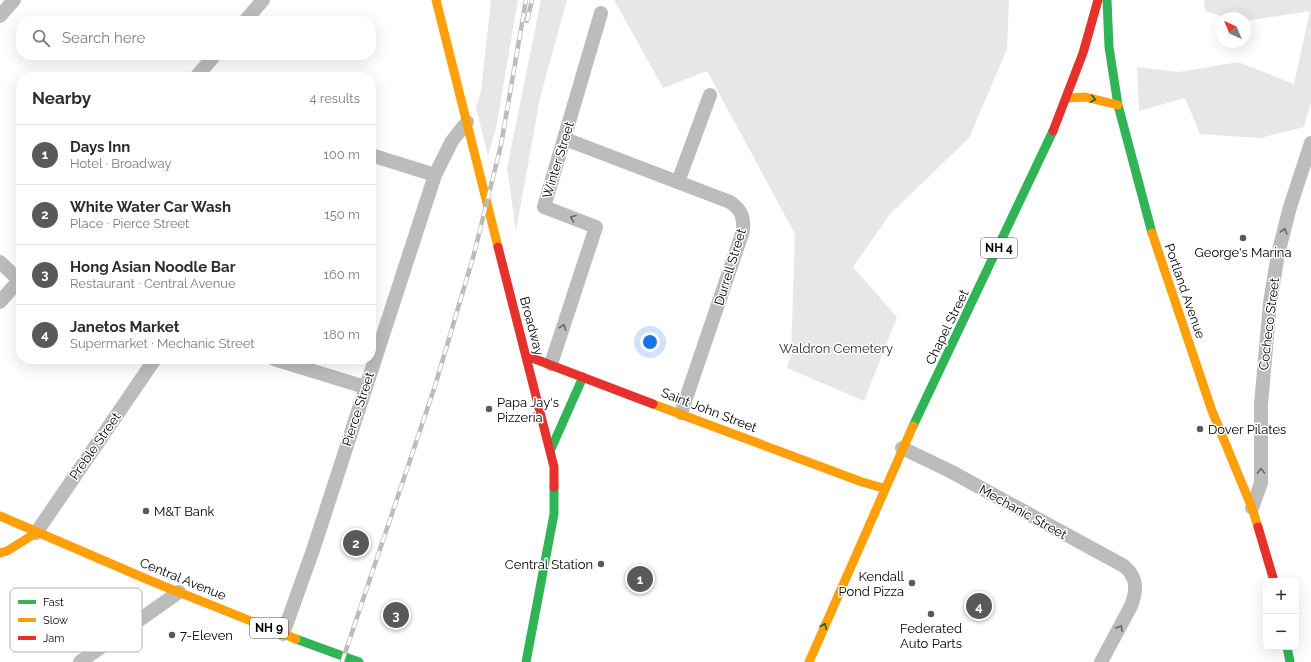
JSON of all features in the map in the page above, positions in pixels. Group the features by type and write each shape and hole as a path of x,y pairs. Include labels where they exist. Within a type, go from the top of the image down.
{"main road":[{"name":"Broadway","path":"436,0 551,449 556,485 554,514 526,662"},
{"name":"Chapel Street","path":"809,662 883,488 1013,219 1067,98 1087,42 1098,0"},
{"name":"Portland Avenue","path":"1107,0 1109,47 1118,105 1160,261 1212,411 1252,508 1273,578"},
{"path":"1067,98 1085,97 1118,105"},
{"name":"Saint John Street","path":"527,356 862,482 883,488"},
{"path":"551,449 583,377"},
{"name":"Central Avenue","path":"0,516 36,533 283,634 326,657 359,662"},
{"path":"0,553 7,551 36,533"},
{"path":"1288,650 1290,662"}],"street":[{"path":"0,16 14,0"},
{"path":"249,16 263,0"},
{"name":"Winter Street","path":"551,364 596,227 544,207 601,13"},
{"path":"200,72 211,60"},
{"path":"678,182 710,95"},
{"name":"Pierce Street","path":"376,354 435,175 452,140 467,122"},
{"name":"Durrell Street","path":"565,139 730,202 738,207 742,214 744,222 743,232 681,413"},
{"name":"Cocheco Street","path":"1252,508 1261,483 1261,404 1270,303 1278,254 1290,207 1311,143"},
{"path":"376,157 435,175"},
{"path":"0,262 16,276"},
{"path":"0,302 16,284"},
{"name":"Preble Street","path":"36,533 152,364"},
{"path":"290,364 365,387"},
{"name":"Pierce Street","path":"283,634 300,587 373,364"},
{"name":"Mechanic Street","path":"902,448 950,471 1124,566 1133,575 1136,585 1131,606 1101,662"},
{"path":"142,618 179,592"},
{"path":"80,662 94,652"}],"green space":[{"path":"491,0 518,0 496,128 488,156 476,108 481,91"},
{"path":"541,0 567,0 540,98 516,231 507,168"},
{"name":"Waldron Cemetery","path":"614,0 1009,0 1007,49 969,138 890,214 853,267 897,317 864,401 787,368 791,355 795,234 707,71 663,88"},
{"path":"1204,0 1311,0 1311,102 1304,127 1260,138 1200,134 1185,98 1139,111 1137,67 1179,72 1238,62 1294,84 1310,11 1251,20 1251,12 1215,12 1215,14 1205,11"}],"railway":[{"path":"342,662 435,386 474,254 501,145 526,0"},
{"path":"527,21 532,0"}],"traffic: fast":[{"path":"1107,0 1109,47 1118,105 1152,233"},
{"path":"913,426 1053,131"},
{"path":"551,449 583,377"},
{"path":"526,662 554,514 554,487"},
{"path":"296,639 359,662"},
{"path":"1288,650 1290,662"}],"traffic: slow":[{"path":"436,0 498,247"},
{"path":"1067,98 1085,97 1118,105"},
{"path":"1152,233 1212,411 1252,508 1258,527"},
{"path":"653,404 862,482 883,488"},
{"path":"809,662 913,426"},
{"path":"0,516 151,581 296,639"},
{"path":"0,553 7,551 36,533"}],"traffic: jam":[{"path":"1053,131 1083,53 1098,0"},
{"path":"498,247 554,467 554,487"},
{"path":"527,356 653,404"},
{"path":"1258,527 1273,578"}],"place":[{"name":"George's Marina","path":"1243,238"},
{"name":"Papa Jay's Pizzeria","path":"489,409"},
{"name":"Dover Pilates","path":"1200,429"},
{"name":"M&T Bank","path":"146,511"},
{"name":"White Water Car Wash","path":"356,543"},
{"name":"Central Station","path":"601,564"},
{"name":"Days Inn","path":"640,579"},
{"name":"Kendall Pond Pizza","path":"912,583"},
{"name":"Janetos Market","path":"979,606"},
{"name":"Federated Auto Parts","path":"931,614"},
{"name":"Hong Asian Noodle Bar","path":"396,615"},
{"name":"7-Eleven","path":"172,635"}]}
